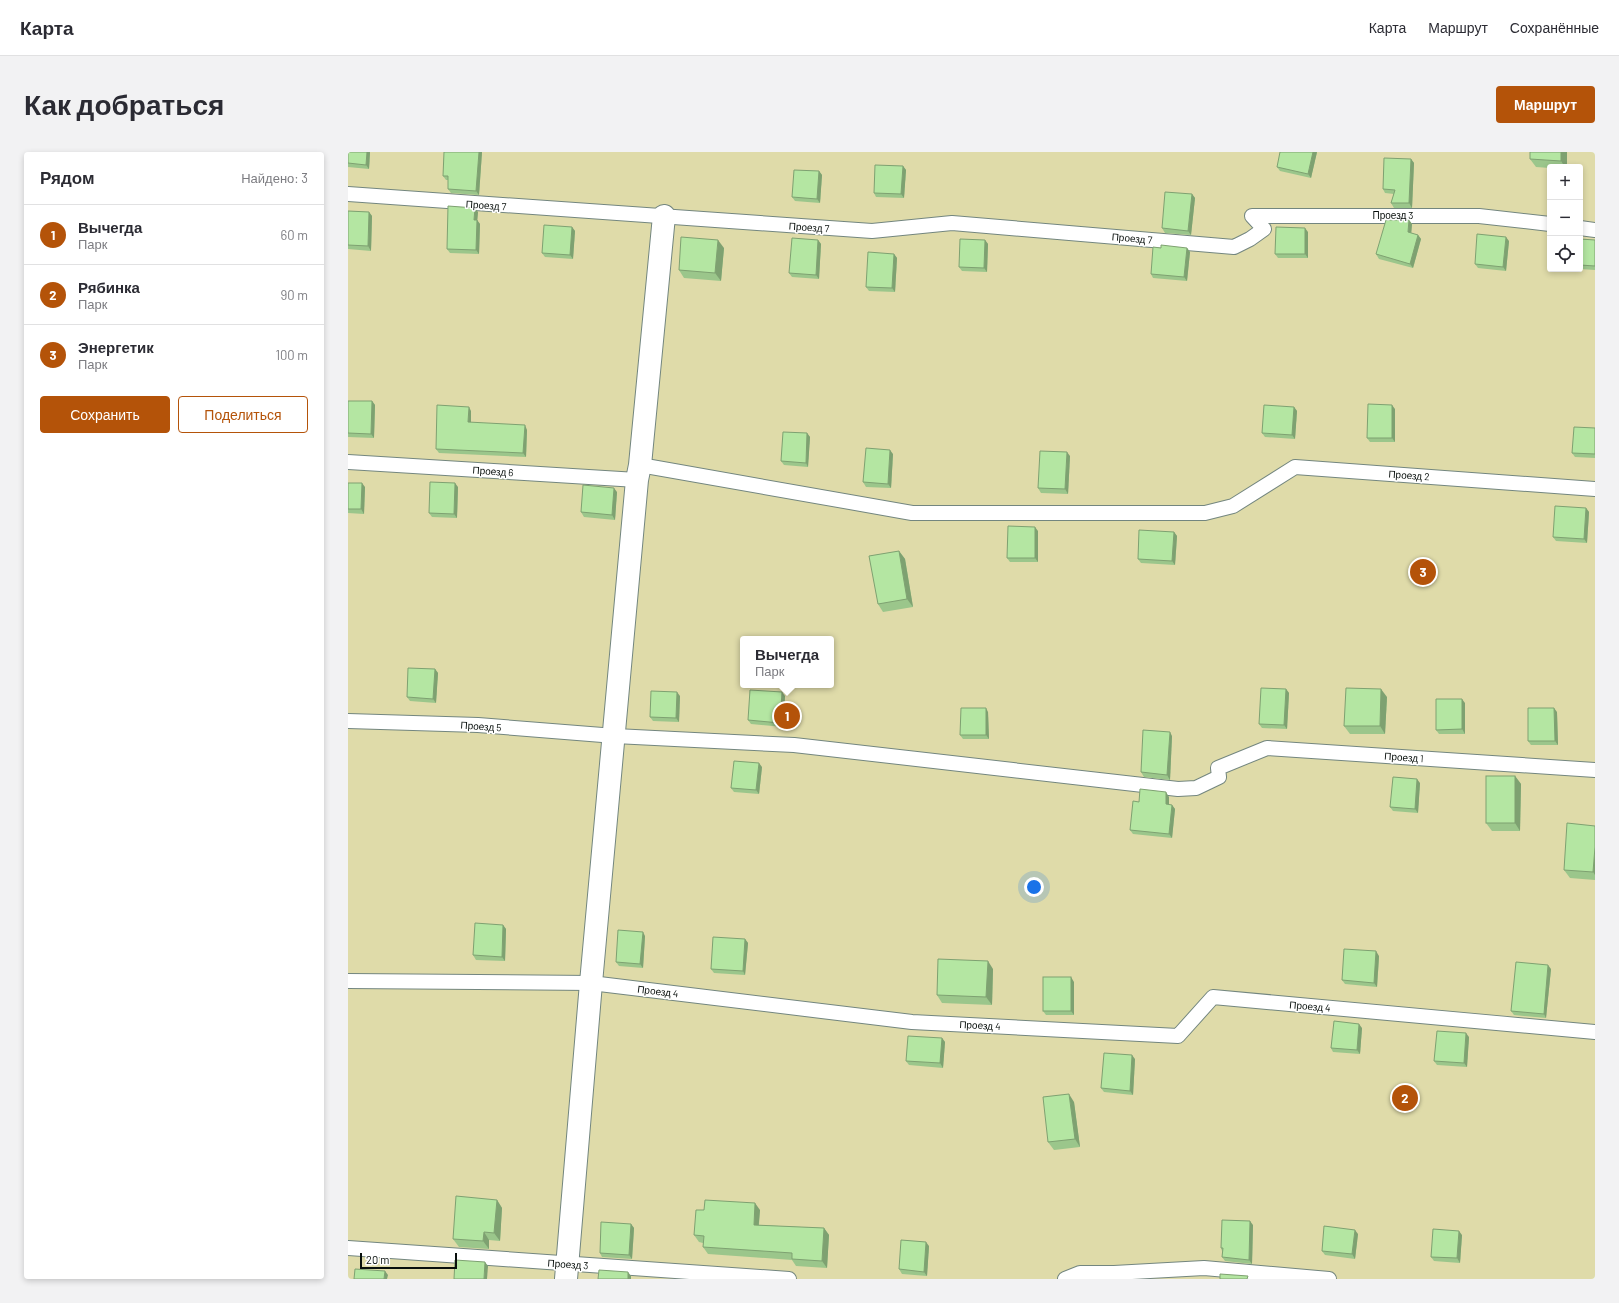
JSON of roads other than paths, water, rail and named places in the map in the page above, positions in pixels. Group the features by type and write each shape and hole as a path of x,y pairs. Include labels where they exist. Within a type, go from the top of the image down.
{"street":[{"path":"566,1271 591,983 664,216"}],"lane":[{"name":"Проезд 7","path":"348,194 872,231 952,223 1234,247 1250,240 1264,229"},
{"name":"Проезд 3","path":"1264,229 1252,216 1479,216 1547,224"},
{"path":"1583,228 1595,230"},
{"name":"Проезд 6","path":"348,462 639,473 912,514 1205,513 1233,506"},
{"name":"Проезд 2","path":"1233,506 1295,467 1595,489"},
{"name":"Проезд 5","path":"348,721 478,725 615,736 794,745 1178,789 1196,788 1219,777 1218,768"},
{"name":"Проезд 1","path":"1218,768 1267,748 1595,770"},
{"name":"Проезд 4","path":"348,981 591,983 912,1022 1178,1036 1213,997 1595,1032"},
{"name":"Проезд 3","path":"348,1248 566,1271 789,1279"},
{"path":"1065,1279 1080,1273 1114,1273 1204,1268 1329,1279"}],"place":[{"name":"Энергетик","path":"1423,572"},
{"name":"Вычегда","path":"787,716"},
{"name":"Рябинка","path":"1405,1098"}]}
